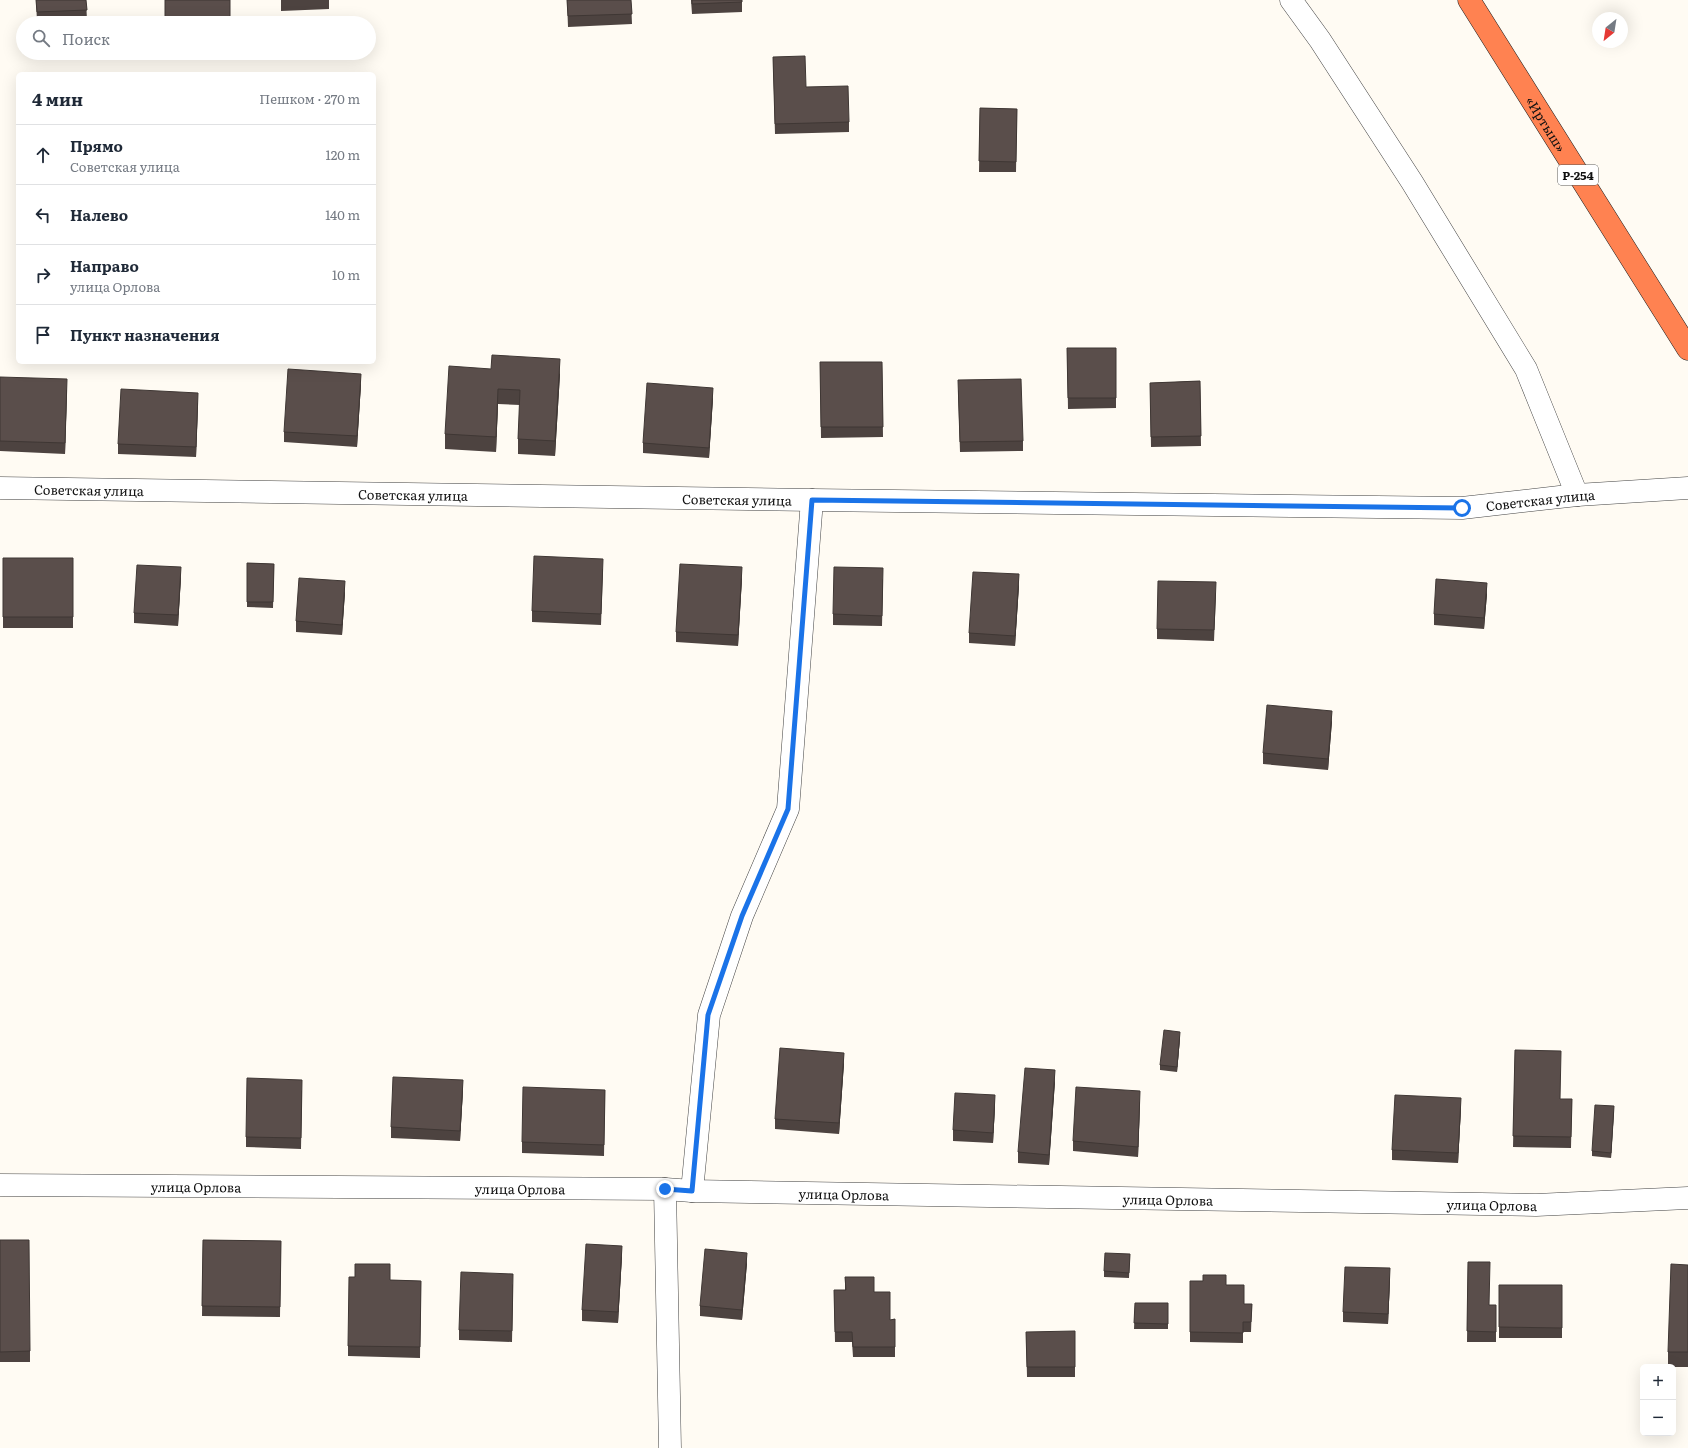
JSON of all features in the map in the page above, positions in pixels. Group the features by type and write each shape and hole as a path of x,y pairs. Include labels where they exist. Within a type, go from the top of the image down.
{"highway":[{"name":"«Иртыш»","path":"1469,0 1688,349"}],"street":[{"path":"1291,0 1320,40 1412,182 1526,369 1577,495"},
{"name":"Советская улица","path":"0,488 1462,508 1577,495 1688,488"},
{"path":"692,1191 708,1015 742,916 788,809 812,500"},
{"name":"улица Орлова","path":"0,1185 665,1189 692,1191 1536,1205 1688,1198"},
{"path":"665,1189 670,1448"}],"building":[{"path":"36,0 86,0 87,10 37,12"},
{"path":"165,0 230,0 230,16 165,16"},
{"path":"567,0 631,0 632,14 568,16"},
{"path":"692,0 742,0 742,2 692,4"},
{"path":"805,56 806,87 848,86 849,122 775,124 773,57"},
{"path":"980,108 1017,109 1016,162 979,161"},
{"path":"1067,348 1116,348 1116,398 1068,398"},
{"path":"492,355 560,359 555,441 518,439 520,390 498,389 496,437 445,434 449,366 491,369"},
{"path":"820,362 882,362 883,427 821,427"},
{"path":"288,369 361,374 357,436 284,432"},
{"path":"0,377 67,379 65,443 0,441"},
{"path":"1021,379 1023,441 960,442 958,380"},
{"path":"1200,381 1201,436 1151,437 1150,383"},
{"path":"647,383 713,388 709,448 643,443"},
{"path":"121,389 198,393 196,447 118,444"},
{"path":"534,556 603,559 601,614 532,611"},
{"path":"3,558 73,558 73,617 3,617"},
{"path":"247,563 274,564 273,602 247,602"},
{"path":"680,564 742,567 738,635 676,632"},
{"path":"137,565 181,567 178,615 134,613"},
{"path":"834,567 883,568 882,616 833,614"},
{"path":"973,572 1019,574 1015,636 969,633"},
{"path":"299,578 345,581 342,625 296,621"},
{"path":"1436,579 1487,583 1484,618 1434,614"},
{"path":"1158,581 1216,582 1214,630 1157,629"},
{"path":"1267,705 1332,711 1328,759 1263,753"},
{"path":"1164,1030 1180,1032 1177,1067 1160,1065"},
{"path":"780,1048 844,1053 839,1123 775,1119"},
{"path":"1515,1050 1561,1051 1560,1099 1572,1099 1571,1137 1513,1136"},
{"path":"1025,1068 1055,1070 1049,1155 1018,1152"},
{"path":"393,1077 463,1080 460,1131 391,1127"},
{"path":"247,1078 302,1080 301,1138 246,1137"},
{"path":"523,1087 605,1090 604,1145 522,1142"},
{"path":"1076,1087 1140,1091 1138,1147 1073,1141"},
{"path":"955,1093 995,1095 993,1133 953,1130"},
{"path":"1395,1095 1461,1098 1458,1153 1392,1150"},
{"path":"1595,1105 1614,1106 1611,1153 1592,1151"},
{"path":"0,1240 29,1240 30,1351 0,1352"},
{"path":"203,1240 281,1241 280,1307 202,1306"},
{"path":"586,1244 622,1246 618,1312 582,1310"},
{"path":"705,1249 747,1253 742,1310 700,1306"},
{"path":"1105,1253 1130,1254 1129,1273 1104,1271"},
{"path":"1468,1262 1490,1262 1489,1305 1496,1305 1496,1332 1467,1331"},
{"path":"355,1264 390,1264 390,1280 421,1281 420,1347 348,1346 349,1277 355,1277"},
{"path":"1671,1264 1688,1265 1688,1352 1668,1352"},
{"path":"1345,1267 1390,1268 1388,1314 1343,1312"},
{"path":"461,1272 513,1274 512,1331 459,1330"},
{"path":"1203,1275 1226,1275 1226,1285 1244,1285 1244,1304 1252,1304 1251,1322 1243,1322 1243,1333 1190,1332 1190,1281 1203,1281"},
{"path":"845,1277 874,1277 874,1292 890,1292 890,1320 895,1319 895,1347 853,1347 852,1332 835,1332 834,1290 846,1290"},
{"path":"1499,1285 1562,1285 1562,1328 1499,1327"},
{"path":"1135,1303 1168,1303 1168,1324 1134,1323"},
{"path":"1075,1331 1075,1367 1027,1367 1026,1332"}],"route":[{"path":"665,1189 692,1191 708,1015 742,916 788,809 812,500 1462,508"}]}
